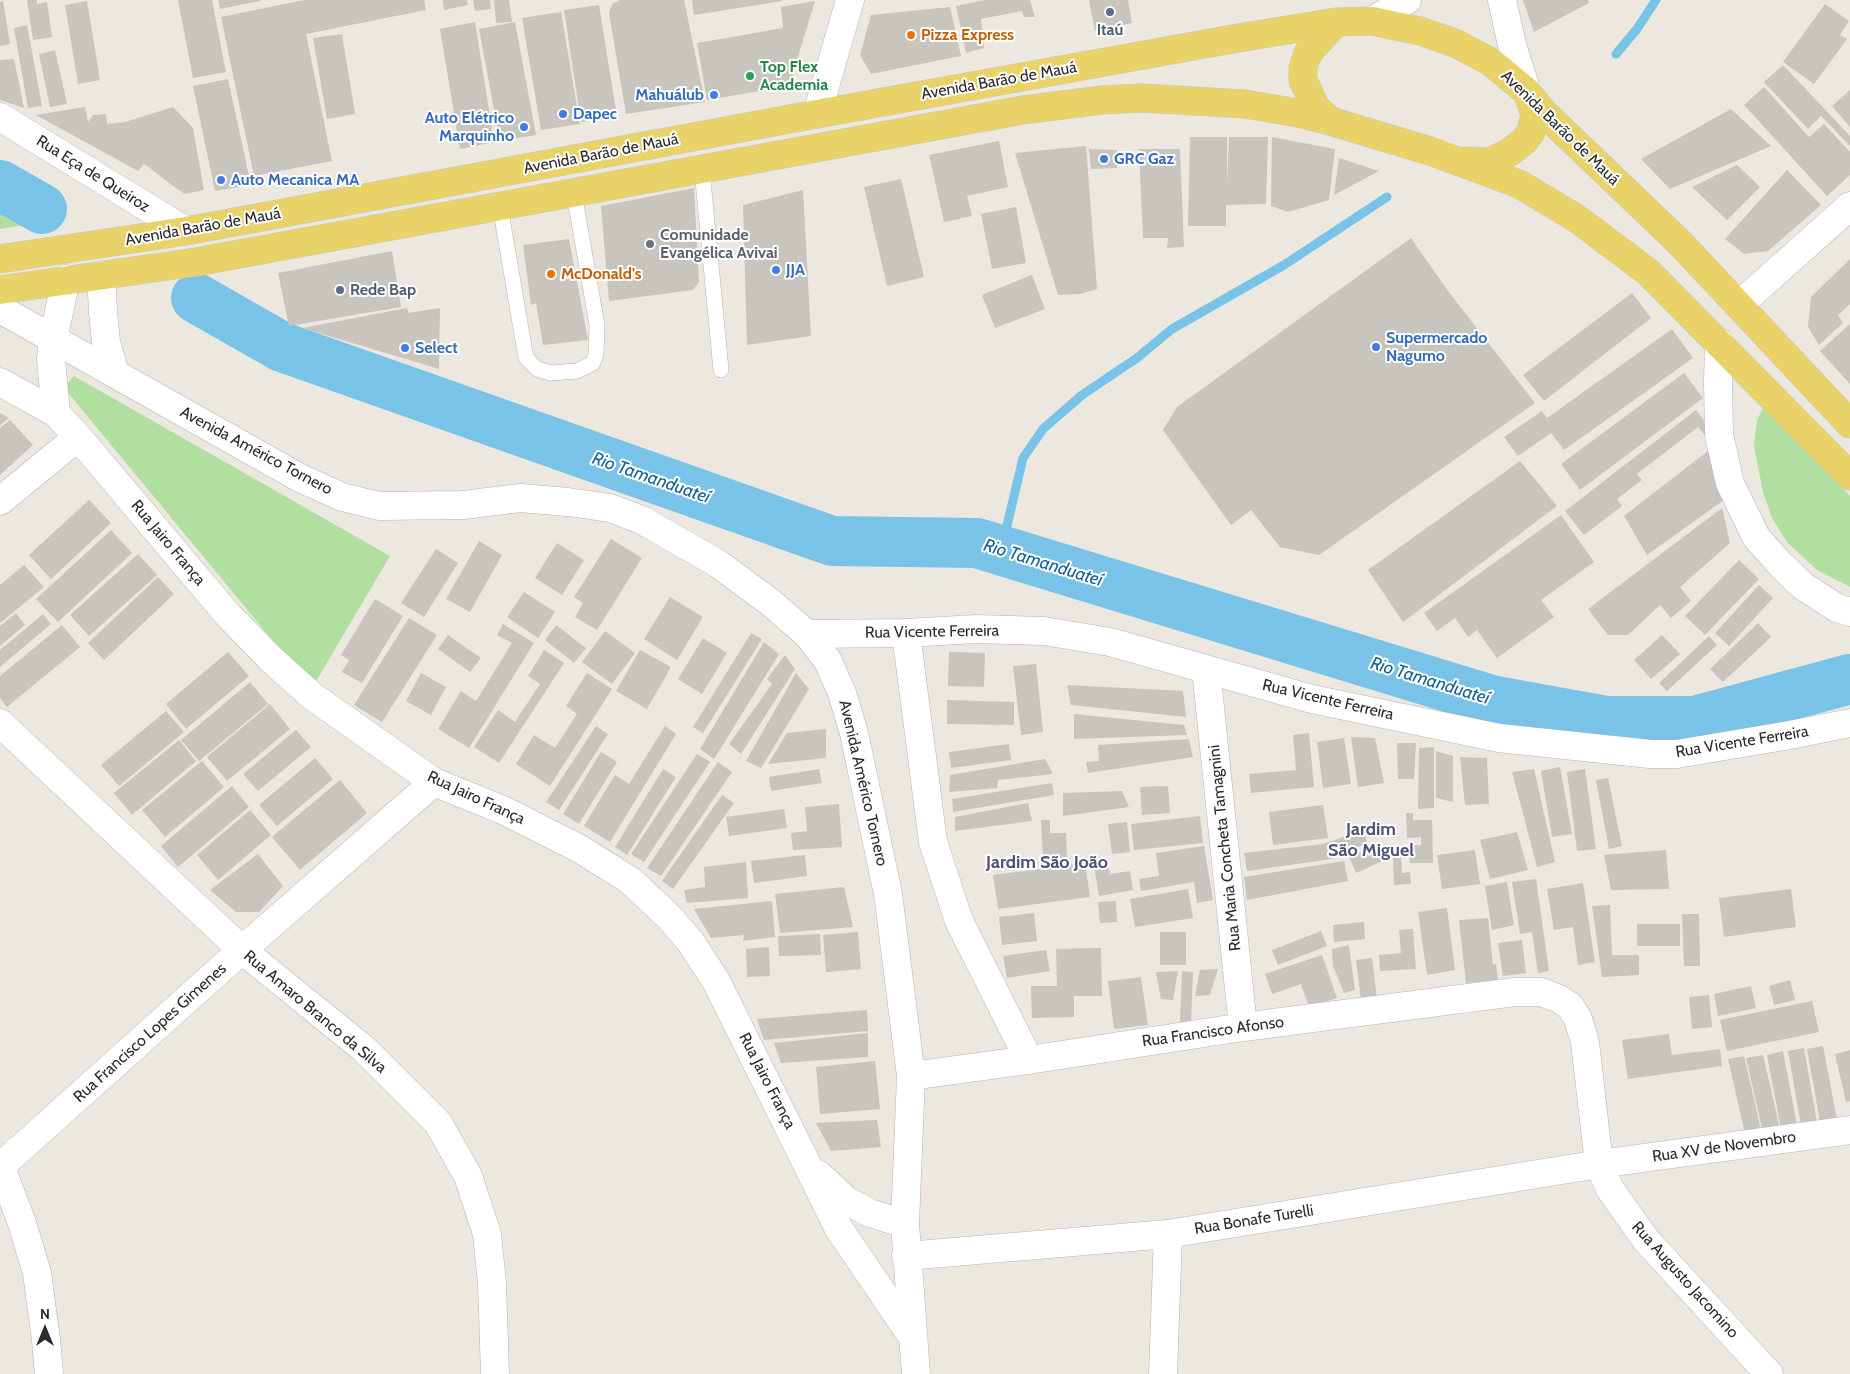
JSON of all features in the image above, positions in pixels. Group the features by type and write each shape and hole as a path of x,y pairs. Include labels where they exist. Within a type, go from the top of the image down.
{"main road":[{"name":"Avenida Barão de Mauá","path":"0,259 186,232 817,114 1238,38 1336,22 1372,21 1420,31 1455,43 1491,62 1527,92 1544,113 1680,243 1850,424"},
{"path":"1330,121 1316,108 1303,80 1303,68 1308,53 1336,22"},
{"path":"1457,161 1490,162 1510,152 1524,141 1531,132 1535,114 1527,92"},
{"name":"Avenida Barão de Mauá","path":"0,290 66,279 196,262 1023,110 1102,100 1143,98 1245,104 1298,113 1402,142 1519,184 1576,218 1648,272 1850,476"}],"street":[{"path":"817,114 850,0"},
{"path":"1372,21 1406,0"},
{"path":"1502,0 1512,45 1527,92"},
{"name":"Rua Eça de Queiroz","path":"0,117 186,232"},
{"path":"1739,305 1850,206"},
{"path":"101,275 106,342 115,374"},
{"path":"56,413 51,359 53,340 66,279"},
{"name":"Avenida Américo Tornero","path":"0,310 300,478 342,497 379,506 463,505 520,498 610,508 642,520 717,563 770,602 807,634 828,661 842,693 854,733 888,894 911,1076 905,1224 916,1374"},
{"path":"1719,342 1719,435 1730,484 1756,537 1781,566 1803,586 1838,608 1850,612"},
{"name":"Rua Jairo França","path":"0,382 56,413 228,615 272,660 312,696 434,782 504,811 580,849 631,881 669,917 690,941 716,980 810,1167 820,1193 840,1229 912,1336"},
{"path":"0,500 78,437"},
{"name":"Rua Vicente Ferreira","path":"807,634 906,633 976,629 1044,631 1110,642 1312,699 1499,738 1650,754 1687,753 1790,736 1850,722"},
{"path":"906,633 933,842 959,921 1029,1060"},
{"name":"Rua Maria Concheta Tamagnini","path":"1206,669 1243,1027"},
{"name":"Rua Amaro Branco da Silva","path":"0,723 242,950 364,1049 438,1123 468,1176 487,1234 492,1283 495,1374"},
{"name":"Rua Francisco Lopes Gimenes","path":"0,1166 434,782"},
{"name":"Rua Francisco Afonso","path":"911,1076 1243,1027 1515,992"},
{"name":"Rua Augusto Jacomino","path":"1515,992 1541,992 1559,999 1570,1006 1578,1020 1585,1042 1599,1164 1610,1188 1646,1240 1769,1374"},
{"name":"Rua XV de Novembro","path":"1599,1164 1850,1130"},
{"name":"Rua Bonafe Turelli","path":"906,1256 1168,1234 1599,1164"},
{"path":"0,1166 22,1223 37,1273 46,1340 48,1374"},
{"name":"Rua Jairo França","path":"810,1167 847,1201 870,1213 905,1224"},
{"path":"1163,1374 1168,1234"}],"lane":[{"path":"702,170 721,370"},
{"path":"500,206 526,358 536,369 552,373 578,371 593,363 596,354 597,325 574,193"}],"green space":[{"path":"0,196 34,217 32,224 0,229"},
{"path":"74,376 390,556 312,688 64,388"},
{"path":"1765,404 1850,496 1850,587 1817,570 1787,542 1772,518 1763,492 1754,446 1757,420"}],"building":[{"path":"27,0 37,0 37,4 47,2 52,37 33,40"},
{"path":"178,0 212,0 226,72 193,78"},
{"path":"218,0 260,0 260,1 220,9"},
{"path":"304,0 424,0 426,10 306,34 332,161 254,176 221,17"},
{"path":"443,0 467,0 468,5 444,10"},
{"path":"473,0 490,0 491,9 475,11"},
{"path":"494,0 509,0 512,22 496,23"},
{"path":"620,0 684,0 705,102 626,114 609,13 612,4"},
{"path":"692,0 782,0 782,1 694,15"},
{"path":"985,0 1030,0 1035,17 1024,17 1022,11 981,19 984,48 966,53 956,6"},
{"name":"Itaú","path":"1089,0 1128,0 1132,23 1095,31"},
{"path":"1523,0 1588,0 1589,3 1534,32"},
{"path":"3,1 10,44 0,46 0,2"},
{"path":"87,1 100,80 78,84 65,5"},
{"path":"815,1 789,86 707,100 697,43 783,28 781,7"},
{"path":"1825,4 1849,21 1840,35 1847,39 1814,84 1783,62"},
{"path":"599,5 617,117 581,122 564,10"},
{"name":"Pizza Express","path":"950,7 961,56 871,74 860,55 871,15"},
{"path":"561,12 580,124 541,130 522,18"},
{"path":"475,22 494,142 460,149 440,29"},
{"path":"515,22 536,135 500,141 479,29"},
{"path":"27,25 42,106 28,108 14,28"},
{"path":"342,34 355,114 327,119 313,38"},
{"path":"55,50 67,104 50,107 39,54"},
{"path":"14,59 24,108 0,100 0,60"},
{"path":"1783,65 1850,136 1850,146 1821,116 1808,129 1764,82"},
{"path":"228,79 251,185 215,191 193,86"},
{"path":"1764,87 1809,137 1824,124 1850,152 1850,175 1827,196 1744,105"},
{"path":"1850,90 1850,127 1832,106"},
{"path":"85,107 88,122 93,115 106,114 107,124 125,122 173,107 193,128 204,190 184,194 144,164 138,171 36,115"},
{"path":"1731,109 1771,146 1670,189 1641,159"},
{"path":"1190,137 1227,137 1227,186 1229,137 1268,137 1266,204 1226,205 1226,226 1188,226"},
{"path":"1272,137 1335,149 1329,200 1288,212 1271,206"},
{"path":"999,141 1008,187 967,196 972,216 944,222 929,155"},
{"path":"1086,146 1097,289 1080,294 1058,295 1015,153"},
{"name":"GRC Gaz","path":"1089,149 1117,150 1117,168 1091,169"},
{"path":"1139,149 1180,149 1184,247 1167,248 1168,238 1143,238"},
{"path":"1339,158 1342,159 1379,171 1334,195"},
{"path":"1737,165 1760,187 1727,220 1692,187"},
{"path":"1787,170 1821,205 1768,251 1744,254 1725,239"},
{"path":"901,179 924,277 887,286 864,187"},
{"name":"Comunidade Evangélica Avivai","path":"694,188 699,282 693,290 609,301 601,206"},
{"name":"JJA","path":"803,190 811,336 747,345 743,205"},
{"path":"1016,207 1026,263 992,269 981,214"},
{"name":"Supermercado Nagumo","path":"1411,238 1448,291 1535,403 1319,555 1280,547 1251,510 1231,525 1163,430 1177,407"},
{"name":"McDonald's","path":"569,239 588,340 543,345 536,303 531,305 523,245"},
{"name":"Rede Bap","path":"392,251 401,307 289,326 278,273"},
{"path":"1850,259 1850,304 1838,315 1843,323 1819,345 1808,327 1811,297"},
{"path":"1032,275 1045,309 995,328 982,295"},
{"path":"1632,293 1651,318 1544,401 1523,375"},
{"name":"Select","path":"407,308 409,313 440,308 439,369 302,328"},
{"path":"1850,324 1850,384 1820,351"},
{"path":"1672,329 1693,358 1564,450 1551,433 1518,456 1504,437 1542,411 1547,418"},
{"path":"1684,373 1703,398 1580,490 1561,464"},
{"path":"1696,410 1711,429 1704,434 1698,427 1637,474 1642,480 1617,499 1622,506 1584,535 1565,511"},
{"path":"0,413 9,418 0,425"},
{"path":"10,420 33,445 0,475 0,428"},
{"path":"1709,450 1724,500 1647,555 1624,516"},
{"path":"1520,461 1557,506 1403,622 1368,570"},
{"path":"89,500 111,523 51,579 29,555"},
{"path":"1722,508 1730,543 1680,587 1691,601 1671,618 1660,605 1628,635 1608,635 1588,609"},
{"path":"1561,515 1594,562 1541,600 1554,617 1497,658 1477,630 1468,637 1455,618 1437,631 1424,613"},
{"path":"111,530 132,553 58,622 36,599"},
{"path":"611,539 642,558 597,630 575,617 583,603 574,597"},
{"path":"479,541 502,555 470,612 446,599"},
{"path":"557,543 584,560 562,595 535,578"},
{"path":"436,549 458,563 424,617 401,603"},
{"path":"138,554 157,575 89,636 70,615"},
{"path":"1739,560 1759,579 1705,635 1685,616"},
{"path":"24,565 44,587 0,623 0,585"},
{"path":"158,577 174,594 104,660 88,643"},
{"path":"1759,585 1773,598 1729,646 1715,633"},
{"path":"524,592 555,612 538,638 507,617"},
{"path":"670,597 703,617 677,660 644,639"},
{"path":"375,599 403,616 362,683 342,672 349,660 341,655"},
{"path":"16,613 25,625 0,646 0,626"},
{"path":"43,614 51,624 0,667 0,650"},
{"path":"409,618 437,635 382,722 354,705"},
{"path":"1758,623 1771,637 1723,682 1710,669"},
{"path":"503,624 534,643 469,748 438,729 461,691 476,701 512,643 497,635"},
{"path":"62,625 80,647 7,707 0,698 0,676"},
{"path":"556,625 586,648 574,663 545,640"},
{"path":"605,631 635,653 612,684 582,662"},
{"path":"751,633 762,639 703,733 693,727"},
{"path":"448,635 481,658 470,672 438,649"},
{"path":"1662,635 1680,654 1651,679 1634,660"},
{"path":"1709,636 1717,645 1667,691 1659,683"},
{"path":"703,638 727,653 702,694 678,679"},
{"path":"764,642 779,654 714,759 700,749"},
{"path":"544,650 564,663 499,763 474,747 498,710 515,722 540,684 528,676"},
{"path":"640,650 671,667 647,709 616,691"},
{"path":"228,652 249,676 186,729 166,704"},
{"path":"949,652 985,653 984,687 948,686"},
{"path":"785,655 795,669 741,754 729,744 772,684 767,679"},
{"path":"1036,664 1043,732 1021,735 1013,666"},
{"path":"421,673 446,687 431,715 406,701"},
{"path":"587,673 612,689 550,786 516,764 534,735 555,748 577,714 566,706"},
{"path":"796,673 809,689 761,768 746,761"},
{"path":"250,682 268,704 199,761 181,740"},
{"path":"1067,685 1183,691 1186,717 1071,705"},
{"path":"947,700 1014,702 1014,725 947,724"},
{"path":"270,704 290,729 227,781 207,757"},
{"path":"166,711 184,732 119,786 101,765"},
{"path":"1074,714 1184,725 1187,735 1074,739"},
{"path":"596,726 608,734 559,810 546,802"},
{"path":"665,726 676,734 610,842 584,826 615,775 629,784"},
{"path":"826,729 826,758 768,764 787,733"},
{"path":"296,730 311,747 258,791 243,774"},
{"path":"1309,733 1314,787 1251,793 1249,774 1296,770 1293,735"},
{"path":"1351,737 1375,738 1384,783 1358,787"},
{"path":"1344,738 1351,784 1323,788 1317,742"},
{"path":"1189,739 1193,757 1088,773 1086,762 1099,761 1098,745"},
{"path":"179,740 196,761 132,815 114,793"},
{"path":"1397,743 1416,743 1414,779 1398,779"},
{"path":"1009,744 1011,760 951,768 949,752"},
{"path":"1434,747 1434,808 1418,809 1419,748"},
{"path":"1436,751 1453,756 1453,802 1436,798"},
{"path":"601,752 617,762 579,824 563,814"},
{"path":"697,754 710,762 644,862 631,854"},
{"path":"1460,757 1487,758 1489,804 1465,805"},
{"path":"315,758 333,779 277,826 259,805"},
{"path":"1045,759 1053,774 998,780 997,788 949,792 950,775"},
{"path":"202,761 224,787 165,837 142,810"},
{"path":"718,762 732,772 661,876 647,868"},
{"path":"1560,767 1572,834 1552,837 1541,771"},
{"path":"663,769 676,777 627,855 615,847"},
{"path":"819,769 822,783 771,791 769,777"},
{"path":"1534,769 1555,862 1537,867 1512,772"},
{"path":"1585,769 1596,849 1577,851 1567,772"},
{"path":"1608,778 1622,846 1609,849 1596,780"},
{"path":"340,780 367,813 300,870 272,837"},
{"path":"1052,783 1054,795 953,812 952,799"},
{"path":"232,786 249,807 178,867 161,846"},
{"path":"1168,786 1170,813 1142,815 1140,787"},
{"path":"1122,791 1129,807 1063,816 1063,793"},
{"path":"722,795 734,803 673,889 662,881"},
{"path":"1028,803 1032,821 955,831 955,817"},
{"path":"839,804 842,847 793,850 791,833 807,831 805,807"},
{"path":"1323,805 1328,838 1273,845 1269,812"},
{"path":"784,809 787,828 729,836 726,817"},
{"path":"250,810 271,835 218,880 197,855"},
{"path":"1406,813 1413,813 1413,820 1432,820 1433,863 1410,863 1409,845 1421,845 1421,837 1407,838"},
{"path":"1200,816 1203,843 1134,850 1131,824"},
{"path":"1041,820 1050,820 1050,833 1066,833 1067,858 1043,859"},
{"path":"1127,822 1130,852 1112,854 1108,824"},
{"path":"1364,830 1367,843 1332,859 1247,871 1244,853 1323,844"},
{"path":"1517,832 1528,870 1490,879 1480,840"},
{"path":"1380,843 1387,859 1356,873 1349,857"},
{"path":"1204,846 1213,900 1197,903 1194,882 1141,891 1139,879 1159,876 1156,853"},
{"path":"1475,850 1480,884 1442,889 1437,855"},
{"path":"1666,850 1669,889 1611,890 1604,855"},
{"path":"258,854 283,886 259,912 236,912 210,890"},
{"path":"1401,854 1402,873 1410,872 1411,884 1394,885 1393,855"},
{"path":"805,855 807,876 754,883 751,861"},
{"path":"1107,858 1110,874 1130,871 1133,890 1099,896 1093,860"},
{"path":"1344,861 1348,881 1247,900 1244,877"},
{"path":"746,862 748,898 687,903 684,890 705,887 704,867"},
{"path":"1085,863 1090,897 998,909 993,875"},
{"path":"1536,879 1549,971 1538,973 1532,932 1520,934 1512,882"},
{"path":"1507,882 1514,925 1492,930 1485,886"},
{"path":"1583,883 1595,962 1578,965 1573,927 1554,930 1547,889"},
{"path":"844,887 853,927 780,933 775,894"},
{"path":"1188,889 1193,918 1135,927 1130,899"},
{"path":"1791,889 1796,927 1724,937 1719,898"},
{"path":"772,901 775,937 743,941 744,935 711,938 694,909"},
{"path":"1116,901 1117,922 1100,923 1098,902"},
{"path":"1610,905 1612,955 1639,955 1639,975 1602,977 1592,906"},
{"path":"1447,908 1455,970 1427,975 1418,912"},
{"path":"1034,913 1037,941 1002,945 999,917"},
{"path":"1682,914 1699,914 1700,966 1684,966"},
{"path":"1488,918 1493,965 1496,964 1498,980 1466,983 1459,920"},
{"path":"1364,922 1365,939 1334,942 1333,925"},
{"path":"1637,924 1680,924 1680,946 1637,946"},
{"path":"1413,929 1416,969 1380,971 1379,955 1401,953 1399,930"},
{"path":"1321,931 1327,946 1278,965 1272,950"},
{"path":"858,932 861,969 826,972 823,935"},
{"path":"1160,932 1186,932 1186,965 1160,965"},
{"path":"820,934 821,955 779,956 778,936"},
{"path":"1522,940 1526,973 1503,976 1498,943"},
{"path":"1349,945 1355,990 1344,993 1333,966 1332,949"},
{"path":"769,947 770,976 747,977 746,949"},
{"path":"1101,948 1102,996 1074,996 1074,1017 1032,1018 1031,986 1057,986 1056,949"},
{"path":"1046,950 1050,971 1007,978 1003,956"},
{"path":"1322,955 1337,998 1309,1007 1301,984 1272,994 1265,974"},
{"path":"1372,958 1377,999 1361,1000 1356,960"},
{"path":"1218,969 1210,995 1195,996 1200,970"},
{"path":"1178,971 1173,1000 1161,999 1156,972"},
{"path":"1182,971 1193,972 1191,1023 1180,1023"},
{"path":"1141,977 1148,1025 1114,1029 1108,981"},
{"path":"1790,980 1795,1000 1774,1005 1769,986"},
{"path":"1751,986 1756,1008 1718,1016 1714,994"},
{"path":"1709,995 1712,1027 1692,1029 1689,997"},
{"path":"1812,1001 1819,1032 1727,1051 1720,1020"},
{"path":"867,1010 868,1031 764,1040 757,1019"},
{"path":"868,1033 868,1057 781,1063 774,1043"},
{"path":"1669,1034 1672,1055 1720,1049 1722,1066 1628,1079 1622,1040"},
{"path":"1823,1046 1838,1125 1821,1128 1807,1049"},
{"path":"1804,1048 1818,1128 1802,1131 1788,1051"},
{"path":"1850,1050 1850,1101 1846,1102 1835,1054"},
{"path":"1783,1051 1798,1131 1782,1134 1767,1055"},
{"path":"1763,1055 1781,1133 1764,1137 1746,1058"},
{"path":"1744,1056 1762,1134 1746,1138 1728,1059"},
{"path":"875,1061 880,1109 820,1114 816,1067"},
{"path":"877,1120 881,1147 831,1151 816,1123"}],"waterway":[{"path":"1616,54 1637,29 1656,0"},
{"name":"Rio Tamanduateí","path":"0,185 42,209"},
{"path":"1001,551 1023,458 1043,429 1082,395 1137,358 1172,329 1284,265 1387,197"},
{"name":"Rio Tamanduateí","path":"196,298 282,347 832,541 977,543 1491,700 1607,721 1695,721 1850,679"}],"place":[{"name":"Itaú","path":"1110,12"},
{"name":"Pizza Express","path":"911,35"},
{"name":"Top Flex Academia","path":"750,76"},
{"name":"Mahuálub","path":"714,95"},
{"name":"Dapec","path":"563,114"},
{"name":"Auto Elétrico Marquinho","path":"524,127"},
{"name":"GRC Gaz","path":"1104,159"},
{"name":"Auto Mecanica MA","path":"221,180"},
{"name":"Comunidade Evangélica Avivai","path":"650,244"},
{"name":"JJA","path":"776,270"},
{"name":"McDonald's","path":"551,274"},
{"name":"Rede Bap","path":"340,290"},
{"name":"Supermercado Nagumo","path":"1376,347"},
{"name":"Select","path":"405,348"}],"district":[{"name":"Jardim São Miguel","path":"1371,840"},
{"name":"Jardim São João","path":"1047,863"}]}
